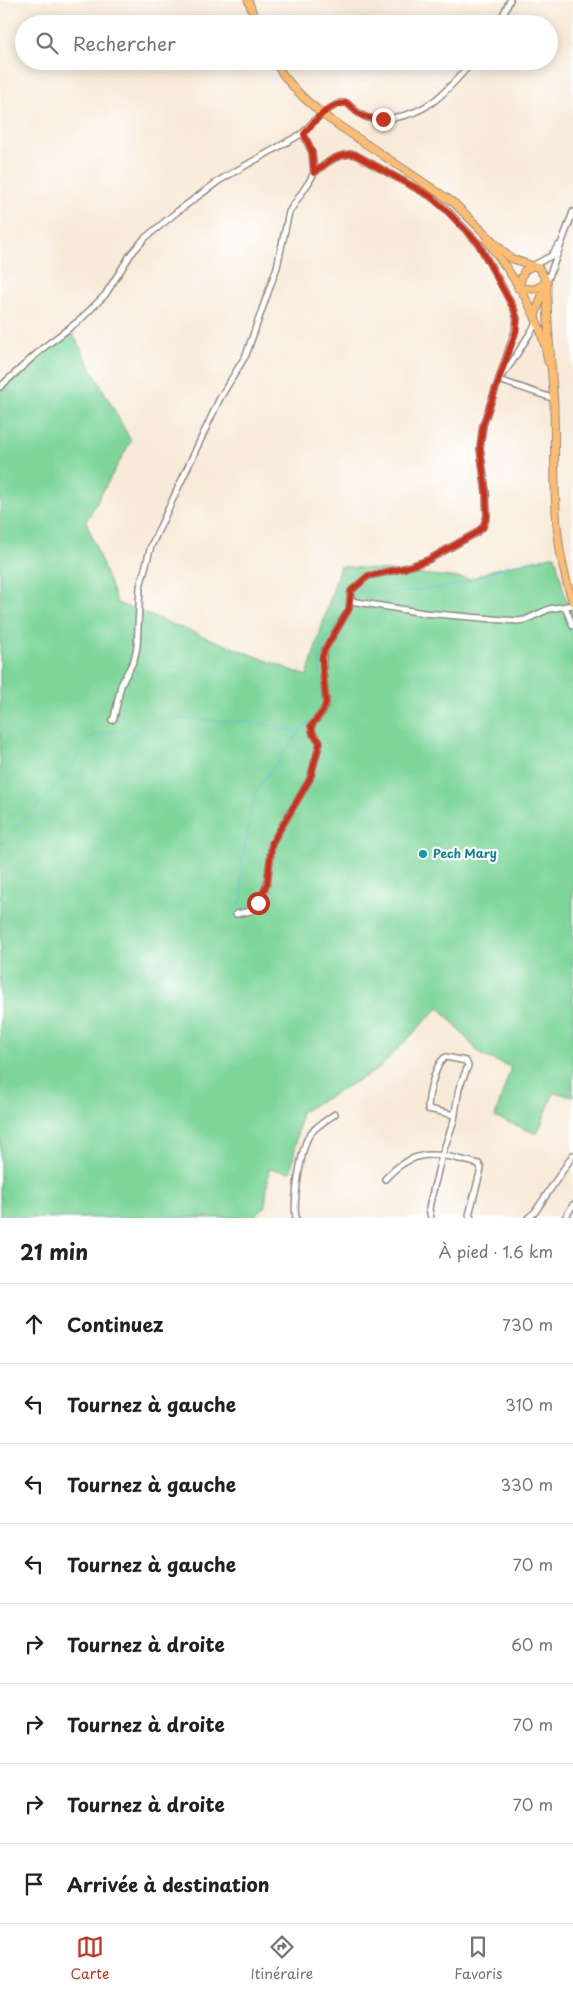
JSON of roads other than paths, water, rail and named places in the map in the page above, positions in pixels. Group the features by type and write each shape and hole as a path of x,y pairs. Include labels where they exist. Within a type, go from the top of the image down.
{"main road":[{"path":"248,0 254,15"},
{"path":"279,70 299,94 326,117 454,203 510,258 542,272 547,282 554,408 557,530 564,571 572,601"},
{"path":"474,222 507,268 535,319 547,357 554,408"},
{"path":"518,288 524,271 532,266"},
{"path":"518,288 535,289 547,282"},
{"path":"535,319 538,303 547,282"}],"street":[{"path":"503,15 510,0"},
{"path":"0,387 43,348 80,320 105,295 131,254 152,232 220,180 304,134 315,120 340,103 347,103 359,115 365,118 383,119 413,114 439,98 465,70"},
{"path":"304,134 312,152 314,173"},
{"path":"112,720 121,685 134,660 137,647 140,587 151,546 220,398 246,355 277,267 287,216 314,173 332,158 343,154 354,154 430,196 470,234 502,284 514,309 517,319 516,331 483,425 480,448 487,516 483,527 476,533 428,560 405,568 368,576 351,591 349,609 333,633 322,658 326,703 323,711 311,726 313,734 320,742 310,779 272,843 267,884 262,896 250,911 236,914"},
{"path":"547,282 573,212"},
{"path":"532,266 551,256 562,239"},
{"path":"499,379 512,362 535,319"},
{"path":"499,379 552,398"},
{"path":"351,601 424,613 517,621 525,620 549,608 565,607 572,601"},
{"path":"565,607 573,626"},
{"path":"431,1218 428,1209 442,1155 452,1129 458,1088 468,1066 466,1061 446,1057 440,1061 436,1070 428,1109 454,1115"},
{"path":"296,1218 298,1179 306,1140 311,1132 335,1114"},
{"path":"385,1179 396,1167 405,1161 423,1155 442,1155 479,1164 469,1214 470,1218"},
{"path":"528,1218 535,1212 573,1155"},
{"path":"565,1218 573,1205"}],"waterway":[{"path":"352,600 360,591 388,594 458,585 510,565 545,559"},
{"path":"321,673 320,651 348,605"},
{"path":"237,907 242,900 242,860 255,792 300,731 321,709"},
{"path":"0,845 61,781 72,767 82,745 95,735 118,730 127,737 159,718 250,722 300,731"}],"place":[{"name":"Pech Mary","path":"423,854"}]}
